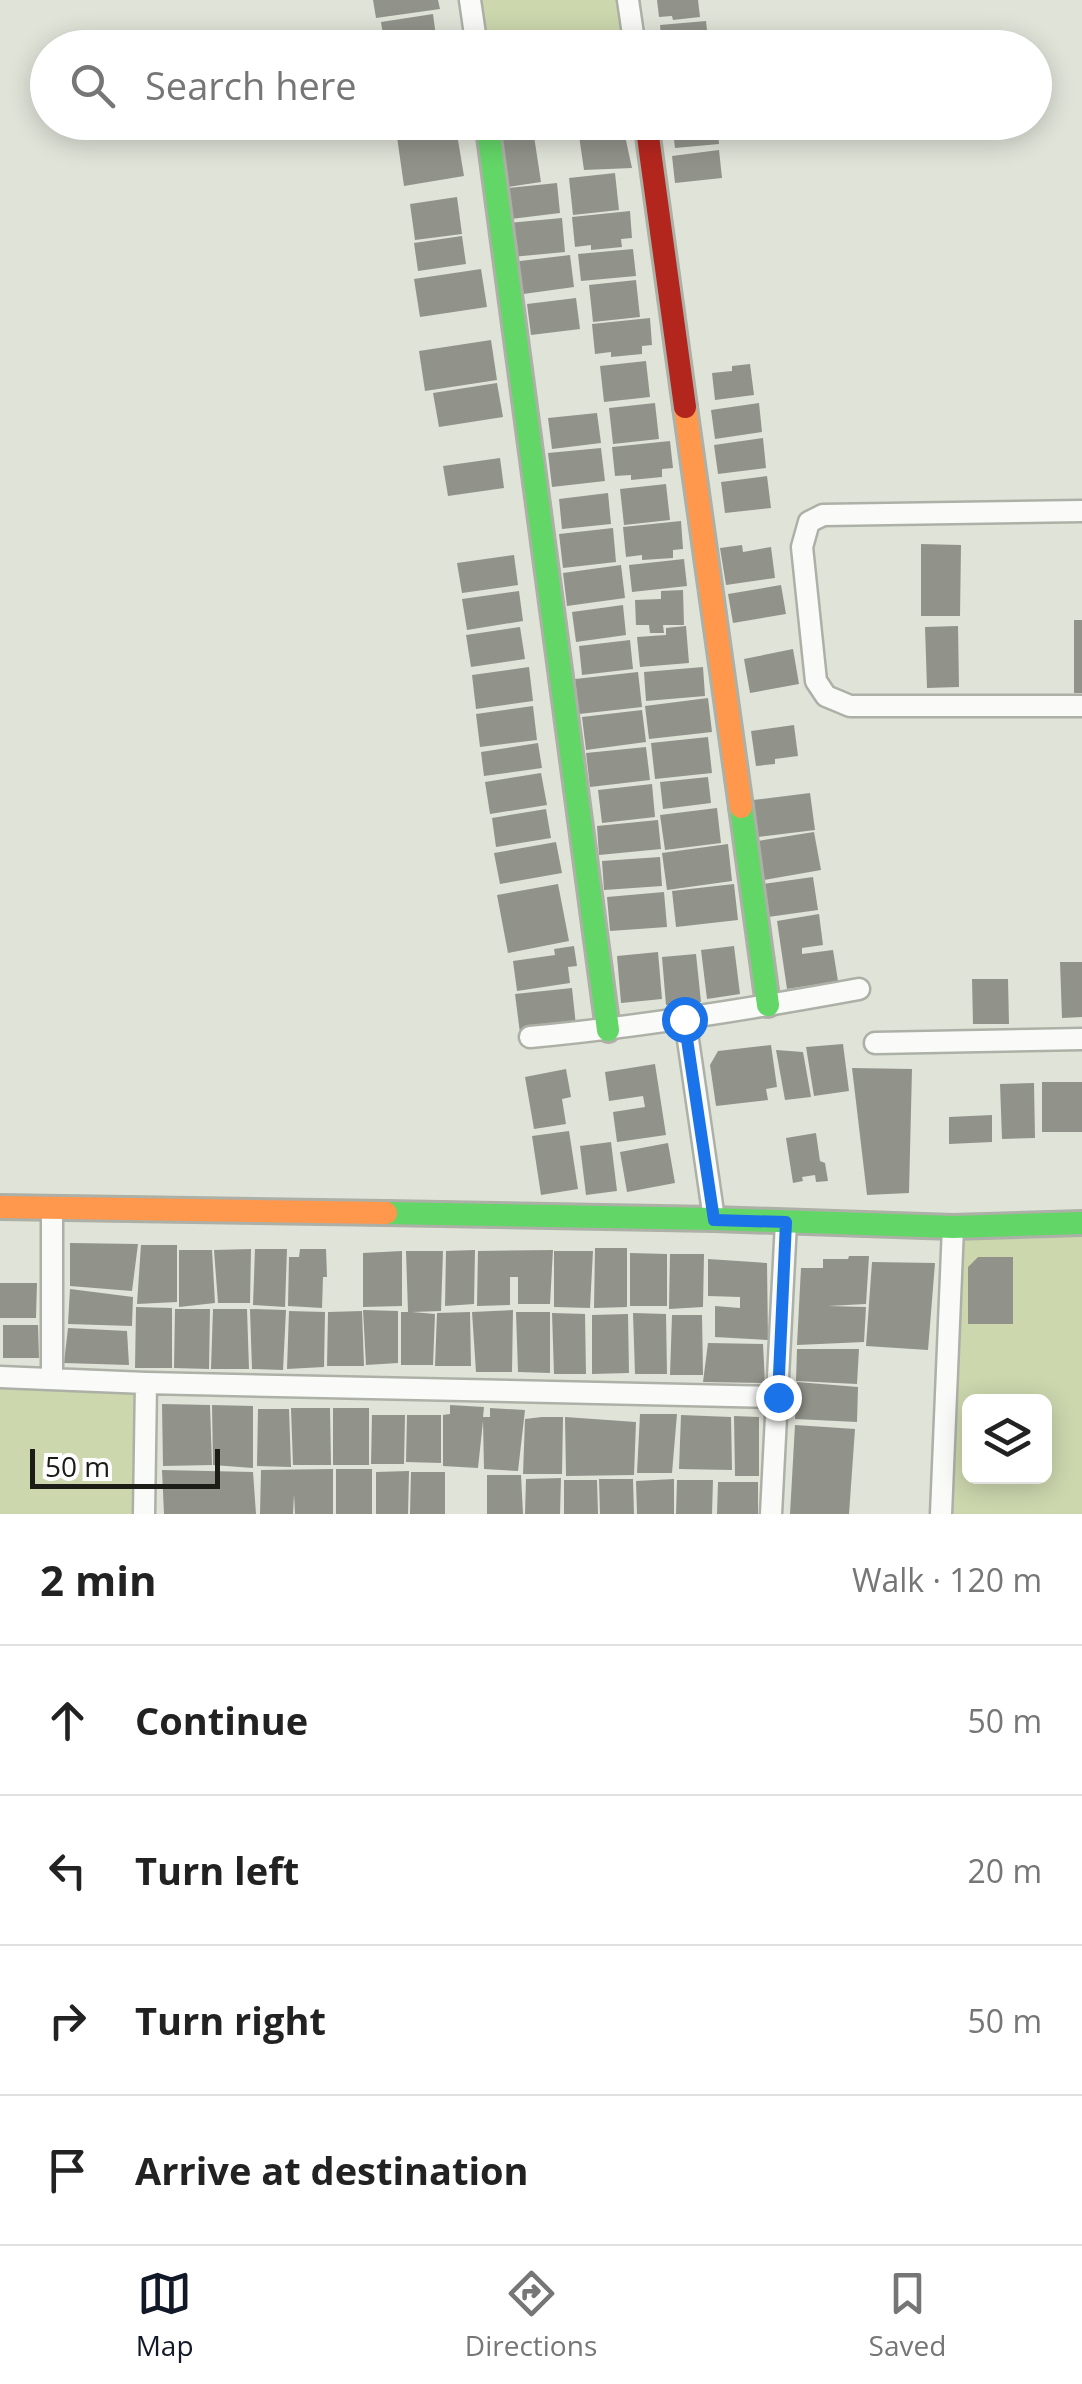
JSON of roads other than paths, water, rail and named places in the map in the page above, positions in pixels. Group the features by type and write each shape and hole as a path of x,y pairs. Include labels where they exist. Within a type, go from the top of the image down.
{"street":[{"path":"470,0 474,30"},
{"path":"628,0 632,30"},
{"path":"489,140 608,1030"},
{"path":"648,140 768,1005"},
{"path":"1082,511 823,516 809,522 802,548 816,682 826,696 850,706 1082,706"},
{"path":"530,1037 684,1019 859,989"},
{"path":"684,1019 714,1220"},
{"path":"875,1043 1082,1039"},
{"path":"0,1208 953,1226 1082,1223"},
{"path":"52,1208 52,1378"},
{"path":"771,1514 786,1222"},
{"path":"942,1514 953,1226"},
{"path":"0,1377 778,1397"},
{"path":"144,1514 146,1383"}]}
